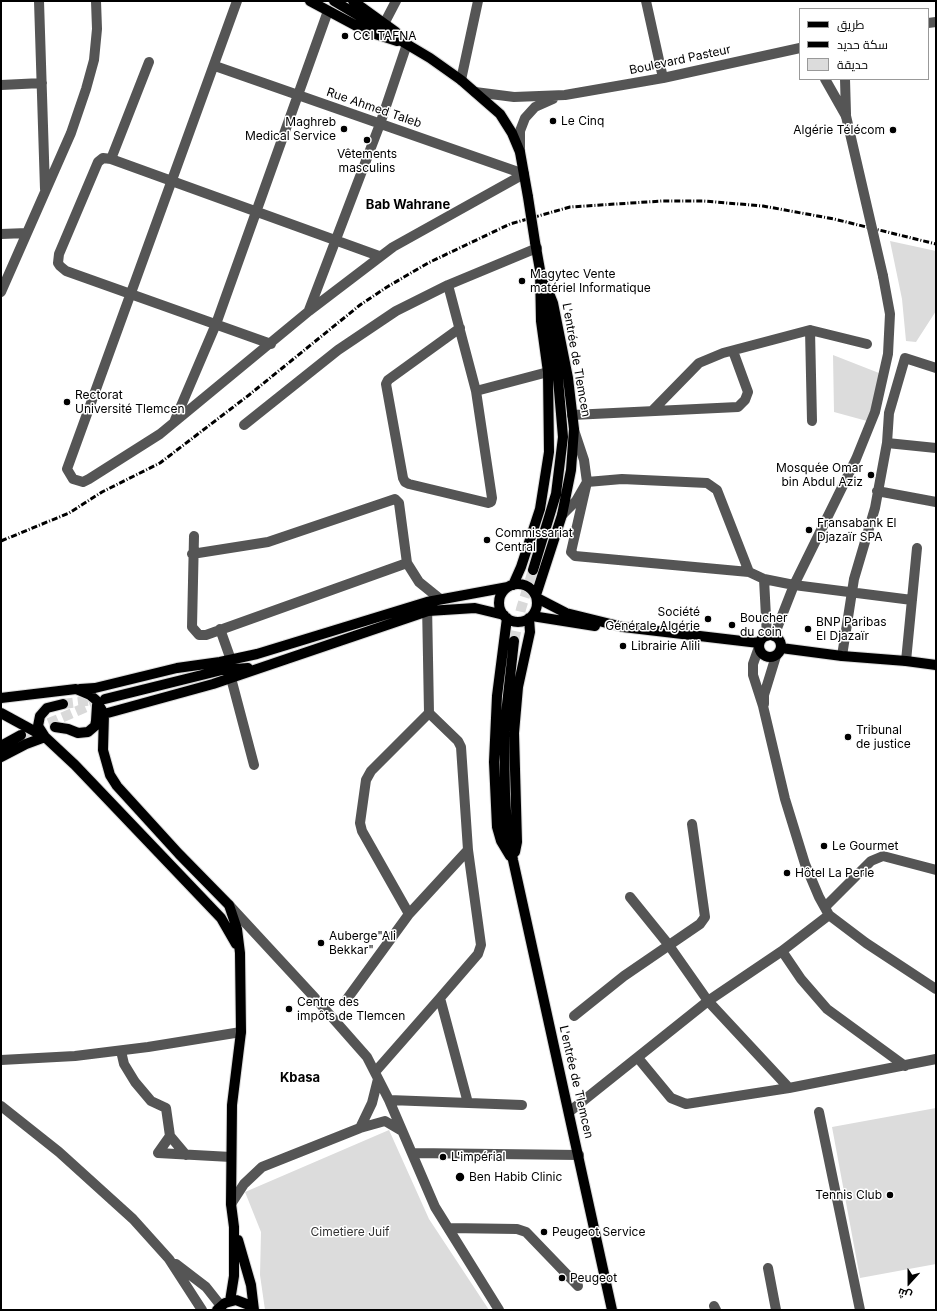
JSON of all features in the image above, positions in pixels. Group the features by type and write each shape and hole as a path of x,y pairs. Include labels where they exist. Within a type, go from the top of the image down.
{"main road":[{"name":"L'entrée de Tlemcen","path":"310,1 328,12 378,37 407,44"},
{"name":"L'entrée de Tlemcen","path":"334,1 407,44 461,80 476,92 500,114 507,123 520,152 540,270 540,309 548,372 549,452 546,480 532,538 511,586"},
{"name":"L'entrée de Tlemcen","path":"353,1 385,22 407,44"},
{"name":"L'entrée de Tlemcen","path":"536,597 562,515 571,470 574,429 568,378 553,303 540,270"},
{"path":"534,570 556,494 560,471 563,421 557,367 540,270"},
{"path":"104,714 231,678 424,608 440,599 524,585 529,587 536,597 537,605 531,617"},
{"path":"506,616 500,603 504,591 511,586"},
{"path":"536,597 566,612 623,627"},
{"path":"1,698 95,688 177,668 231,660 424,608 475,608 506,616 516,622 531,617 593,626 623,627 759,645 770,636 779,640 779,652"},
{"name":"L'entrée de Tlemcen","path":"506,616 497,696 494,762 497,827 501,841 513,860"},
{"name":"L'entrée de Tlemcen","path":"513,860 517,842 514,733 519,682 530,632 531,617"},
{"name":"L'entrée de Tlemcen","path":"514,641 505,719 504,772 506,811 513,860 612,1310"},
{"path":"759,645 765,656 779,652 906,661 936,666"},
{"path":"222,670 257,654"},
{"path":"76,689 100,700 222,670 262,667"},
{"path":"100,700 104,714 103,750 110,775 117,786 148,820 229,905 237,929 240,953 240,1032 232,1105 230,1157 231,1204 234,1227 234,1276 223,1305"},
{"path":"55,727 68,729 78,733 83,733 92,729 96,721 100,700"},
{"path":"63,704 47,708 40,716 38,726 45,737 75,765 221,918 230,931 240,953"},
{"path":"1,714 45,737"},
{"path":"1,746 21,735"},
{"path":"1,757 26,744 45,737"},
{"path":"234,1227 251,1284 254,1310"},
{"path":"223,1305 243,1301 254,1310"}],"street":[{"path":"40,1 45,193"},
{"path":"1,292 71,133 94,60 97,29 96,1"},
{"path":"237,1 215,66 67,469 68,474 73,479 83,482 144,444 175,422 309,311 379,256 405,239 524,174"},
{"path":"385,22 396,1"},
{"path":"461,80 478,1"},
{"path":"646,1 663,78"},
{"path":"175,422 216,324 328,12"},
{"path":"309,311 380,124 407,44"},
{"name":"Boulevard Pasteur","path":"565,95 663,78 799,48"},
{"path":"111,159 149,62"},
{"name":"Rue Ahmed Taleb","path":"215,66 524,174"},
{"path":"826,80 846,116"},
{"path":"770,636 856,459 875,412 888,354 890,314 883,276 846,116 845,80"},
{"path":"1,85 42,83"},
{"path":"476,92 514,97 565,95"},
{"path":"520,152 522,124 529,112 542,104 565,95"},
{"path":"270,344 66,271 58,263 58,254 97,164 103,158 111,159 173,181 379,256"},
{"path":"1,234 27,232"},
{"path":"244,425 338,350 396,311 448,285 536,245"},
{"path":"448,285 460,328 476,391 492,498 491,502 488,503 405,482 403,478 386,384 388,380 460,328"},
{"path":"652,411 700,363 733,352 810,330 867,344"},
{"path":"810,330 812,421"},
{"path":"572,415 738,407 745,400 748,392 733,352"},
{"path":"842,656 854,579 874,508 887,443 889,414 905,358 936,368"},
{"path":"476,391 548,372"},
{"path":"574,429 584,460 587,482 571,552 572,555 749,572 764,579 794,585 912,600"},
{"path":"887,443 936,448"},
{"path":"587,482 622,479 707,483 717,490 749,572"},
{"path":"562,515 576,501 587,482"},
{"path":"877,492 936,502"},
{"path":"192,554 268,542 393,499 399,503 406,563 420,582 440,599"},
{"path":"194,536 192,554 192,628 196,634 202,635 406,563"},
{"path":"906,661 917,548"},
{"path":"764,579 770,636"},
{"path":"360,1128 372,1104 376,1075 478,954 481,945 468,850 461,747 458,741 429,713 427,634 424,608"},
{"path":"220,629 231,660"},
{"path":"759,645 752,664 753,675 763,706 785,799 805,864 819,897 827,911 866,943 936,989"},
{"path":"763,706 764,695 779,652"},
{"path":"231,678 254,765"},
{"path":"409,914 362,831 360,823 366,780 371,771 429,713"},
{"path":"574,1016 624,976 668,944 700,924 705,916 692,824"},
{"path":"347,999 409,914 468,850"},
{"path":"569,1112 708,1001 782,951 827,911 871,861 883,856 936,870"},
{"path":"630,897 668,944 708,1001 789,1088"},
{"path":"229,905 367,1057 389,1100 435,1207 499,1310"},
{"path":"782,951 801,979 827,1009 904,1066"},
{"path":"440,998 468,1103"},
{"path":"1,1060 75,1056 121,1051 240,1032"},
{"path":"121,1051 124,1064 135,1082 151,1101 166,1108 170,1136 186,1155"},
{"path":"638,1058 671,1098 686,1104 789,1088 936,1059"},
{"path":"389,1100 522,1105"},
{"path":"1,1106 59,1152 133,1218 169,1259 202,1310"},
{"path":"819,1112 860,1310"},
{"path":"231,1204 244,1184 262,1167 360,1128 385,1121 402,1131"},
{"path":"170,1136 158,1154 230,1157"},
{"path":"412,1153 579,1155"},
{"path":"448,1228 517,1229 526,1232 578,1286"},
{"path":"169,1259 206,1287 223,1305"},
{"path":"768,1268 776,1310"}],"green space":[{"path":"890,241 936,251 936,311 916,342 906,341 902,299"},
{"path":"833,355 879,373 875,401 867,421 834,412"},
{"name":"Tennis Club","path":"936,1108 936,1264 860,1278 832,1127"},
{"name":"Cimetiere Juif","path":"389,1130 429,1219 489,1310 265,1310 260,1275 261,1232 245,1192"}],"tunnel":[{"path":"514,641 521,609 533,570"},
{"path":"63,704 95,700"},
{"path":"21,735 103,700"}],"railway":[{"path":"1,541 69,513 102,492 160,463 249,395 360,305 428,263 510,224 570,207 662,201 703,201 763,206 834,219 936,244"}],"place":[{"name":"CCI TAFNA","path":"345,36"},
{"name":"Le Cinq","path":"553,121"},
{"name":"Maghreb Medical Service","path":"344,129"},
{"name":"Algérie Télécom","path":"893,130"},
{"name":"Vêtements masculins","path":"367,140"},
{"name":"Magytec Vente matériel Informatique","path":"522,281"},
{"name":"Rectorat Université Tlemcen","path":"67,402"},
{"name":"Mosquée Omar bin Abdul Aziz","path":"871,475"},
{"name":"Fransabank El Djazaïr SPA","path":"809,530"},
{"name":"Commissariat Central","path":"487,540"},
{"name":"Société Générale Algérie","path":"708,619"},
{"name":"Boucher du coin","path":"732,625"},
{"name":"BNP Paribas El Djazaïr","path":"808,629"},
{"name":"Librairie Alili","path":"623,646"},
{"name":"Tribunal de justice","path":"848,737"},
{"name":"Le Gourmet","path":"824,846"},
{"name":"Hôtel La Perle","path":"787,873"},
{"name":"Auberge\"Ali Bekkar\"","path":"321,943"},
{"name":"Centre des impôts de Tlemcen","path":"289,1009"},
{"name":"L'impérial","path":"443,1157"},
{"name":"Ben Habib Clinic","path":"460,1177"},
{"name":"Tennis Club","path":"890,1195"},
{"name":"Peugeot Service","path":"544,1232"},
{"name":"Peugeot","path":"562,1278"}],"district":[{"name":"Bab Wahrane","path":"408,205"},
{"name":"Kbasa","path":"300,1078"}]}
